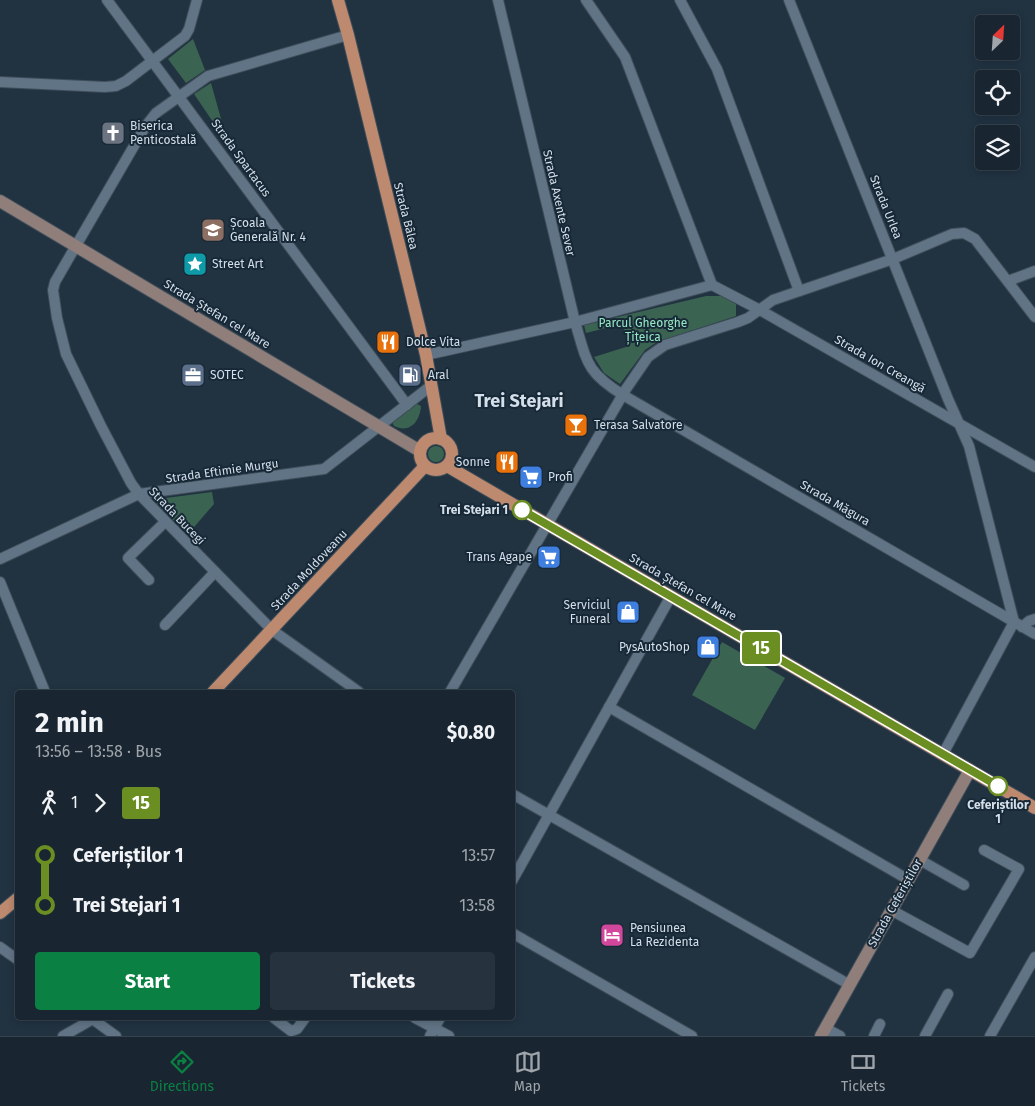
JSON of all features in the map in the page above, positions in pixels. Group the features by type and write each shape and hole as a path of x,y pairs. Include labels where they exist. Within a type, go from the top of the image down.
{"main road":[{"name":"Strada Bâlea","path":"338,0 426,355 441,439"},
{"name":"Strada Ștefan cel Mare","path":"0,201 420,451"},
{"path":"429,439 441,439 450,448 452,454 450,460 447,466 436,470 430,469 421,461 420,451 424,443 429,439"},
{"name":"Strada Moldoveanu","path":"216,690 425,466"},
{"name":"Strada Ștefan cel Mare","path":"447,466 1035,808"},
{"name":"Strada Ceferiștilor","path":"823,1032 970,770"},
{"path":"0,912 15,900"}],"street":[{"name":"Strada Spartacus","path":"107,0 180,96 407,405"},
{"path":"0,82 116,86 126,81 186,36 197,0"},
{"name":"Strada Axente Sever","path":"498,0 584,354 591,369 599,379 623,395"},
{"path":"426,355 575,322 712,285 625,57 586,0"},
{"path":"680,0 717,69 799,291"},
{"name":"Strada Urlea","path":"789,0 960,424 971,454 1018,624"},
{"name":"Strada Bucegi","path":"348,35 208,76 150,119 55,282 54,300 66,354 101,426 139,494 272,630 356,690"},
{"path":"451,690 546,524 642,364 648,357 665,345 738,322 760,310 772,300 894,260 952,234 964,233 975,239 1035,317"},
{"path":"1008,281 1035,271"},
{"name":"Strada Ion Creangă","path":"712,285 760,310 1035,467"},
{"name":"Strada Eftimie Murgu","path":"0,559 139,494 324,469 432,385"},
{"name":"Strada Măgura","path":"623,395 1035,634"},
{"path":"149,580 128,558 165,522"},
{"path":"165,625 215,572"},
{"path":"0,582 44,690"},
{"path":"515,876 671,596"},
{"path":"943,754 1018,624 1035,619"},
{"path":"609,707 909,880"},
{"path":"515,796 850,985"},
{"path":"891,910 970,953 1020,870 984,850"},
{"path":"920,860 964,885"},
{"path":"515,935 692,1036"},
{"path":"0,947 15,958"},
{"path":"990,1036 1035,956"},
{"path":"925,1036 948,994"},
{"path":"63,1036 89,1020"},
{"path":"95,1020 116,1036"},
{"path":"277,1020 291,1031 297,1029 304,1020"},
{"path":"417,1020 432,1032 449,1036"},
{"path":"432,1032 439,1020"},
{"path":"874,1036 880,1024"},
{"path":"823,1032 840,1036"}],"green space":[{"path":"193,39 205,70 186,83 168,59"},
{"path":"211,83 228,144 194,94"},
{"name":"Parcul Gheorghe Țițeica","path":"706,296 722,296 736,304 736,316 657,342 645,350 620,384 604,373 594,357 629,346 622,324 586,333 584,325"},
{"path":"415,403 421,406 419,417 413,425 405,428 394,426 392,422"},
{"path":"436,446 442,448 444,454 442,460 436,462 430,460 428,454 430,448"},
{"path":"212,492 214,504 188,534 155,503 158,499"},
{"path":"722,642 785,678 755,730 692,695"}],"bus line":[{"name":"15","path":"522,510 998,786"}],"place":[{"name":"Biserica Penticostală","path":"113,133"},
{"name":"Școala Generală Nr. 4","path":"213,230"},
{"name":"Street Art","path":"195,264"},
{"name":"Dolce Vita","path":"388,342"},
{"name":"SOTEC","path":"193,375"},
{"name":"Aral","path":"410,375"},
{"name":"Terasa Salvatore","path":"576,425"},
{"name":"Sonne","path":"507,462"},
{"name":"Profi","path":"531,477"},
{"name":"Trei Stejari 1","path":"522,510"},
{"name":"Trans Agape","path":"549,557"},
{"name":"Serviciul Funeral","path":"628,612"},
{"name":"PysAutoShop","path":"708,647"},
{"name":"Ceferiștilor 1","path":"998,786"},
{"name":"Pensiunea La Rezidenta","path":"612,935"}],"district":[{"name":"Trei Stejari","path":"519,401"}]}
